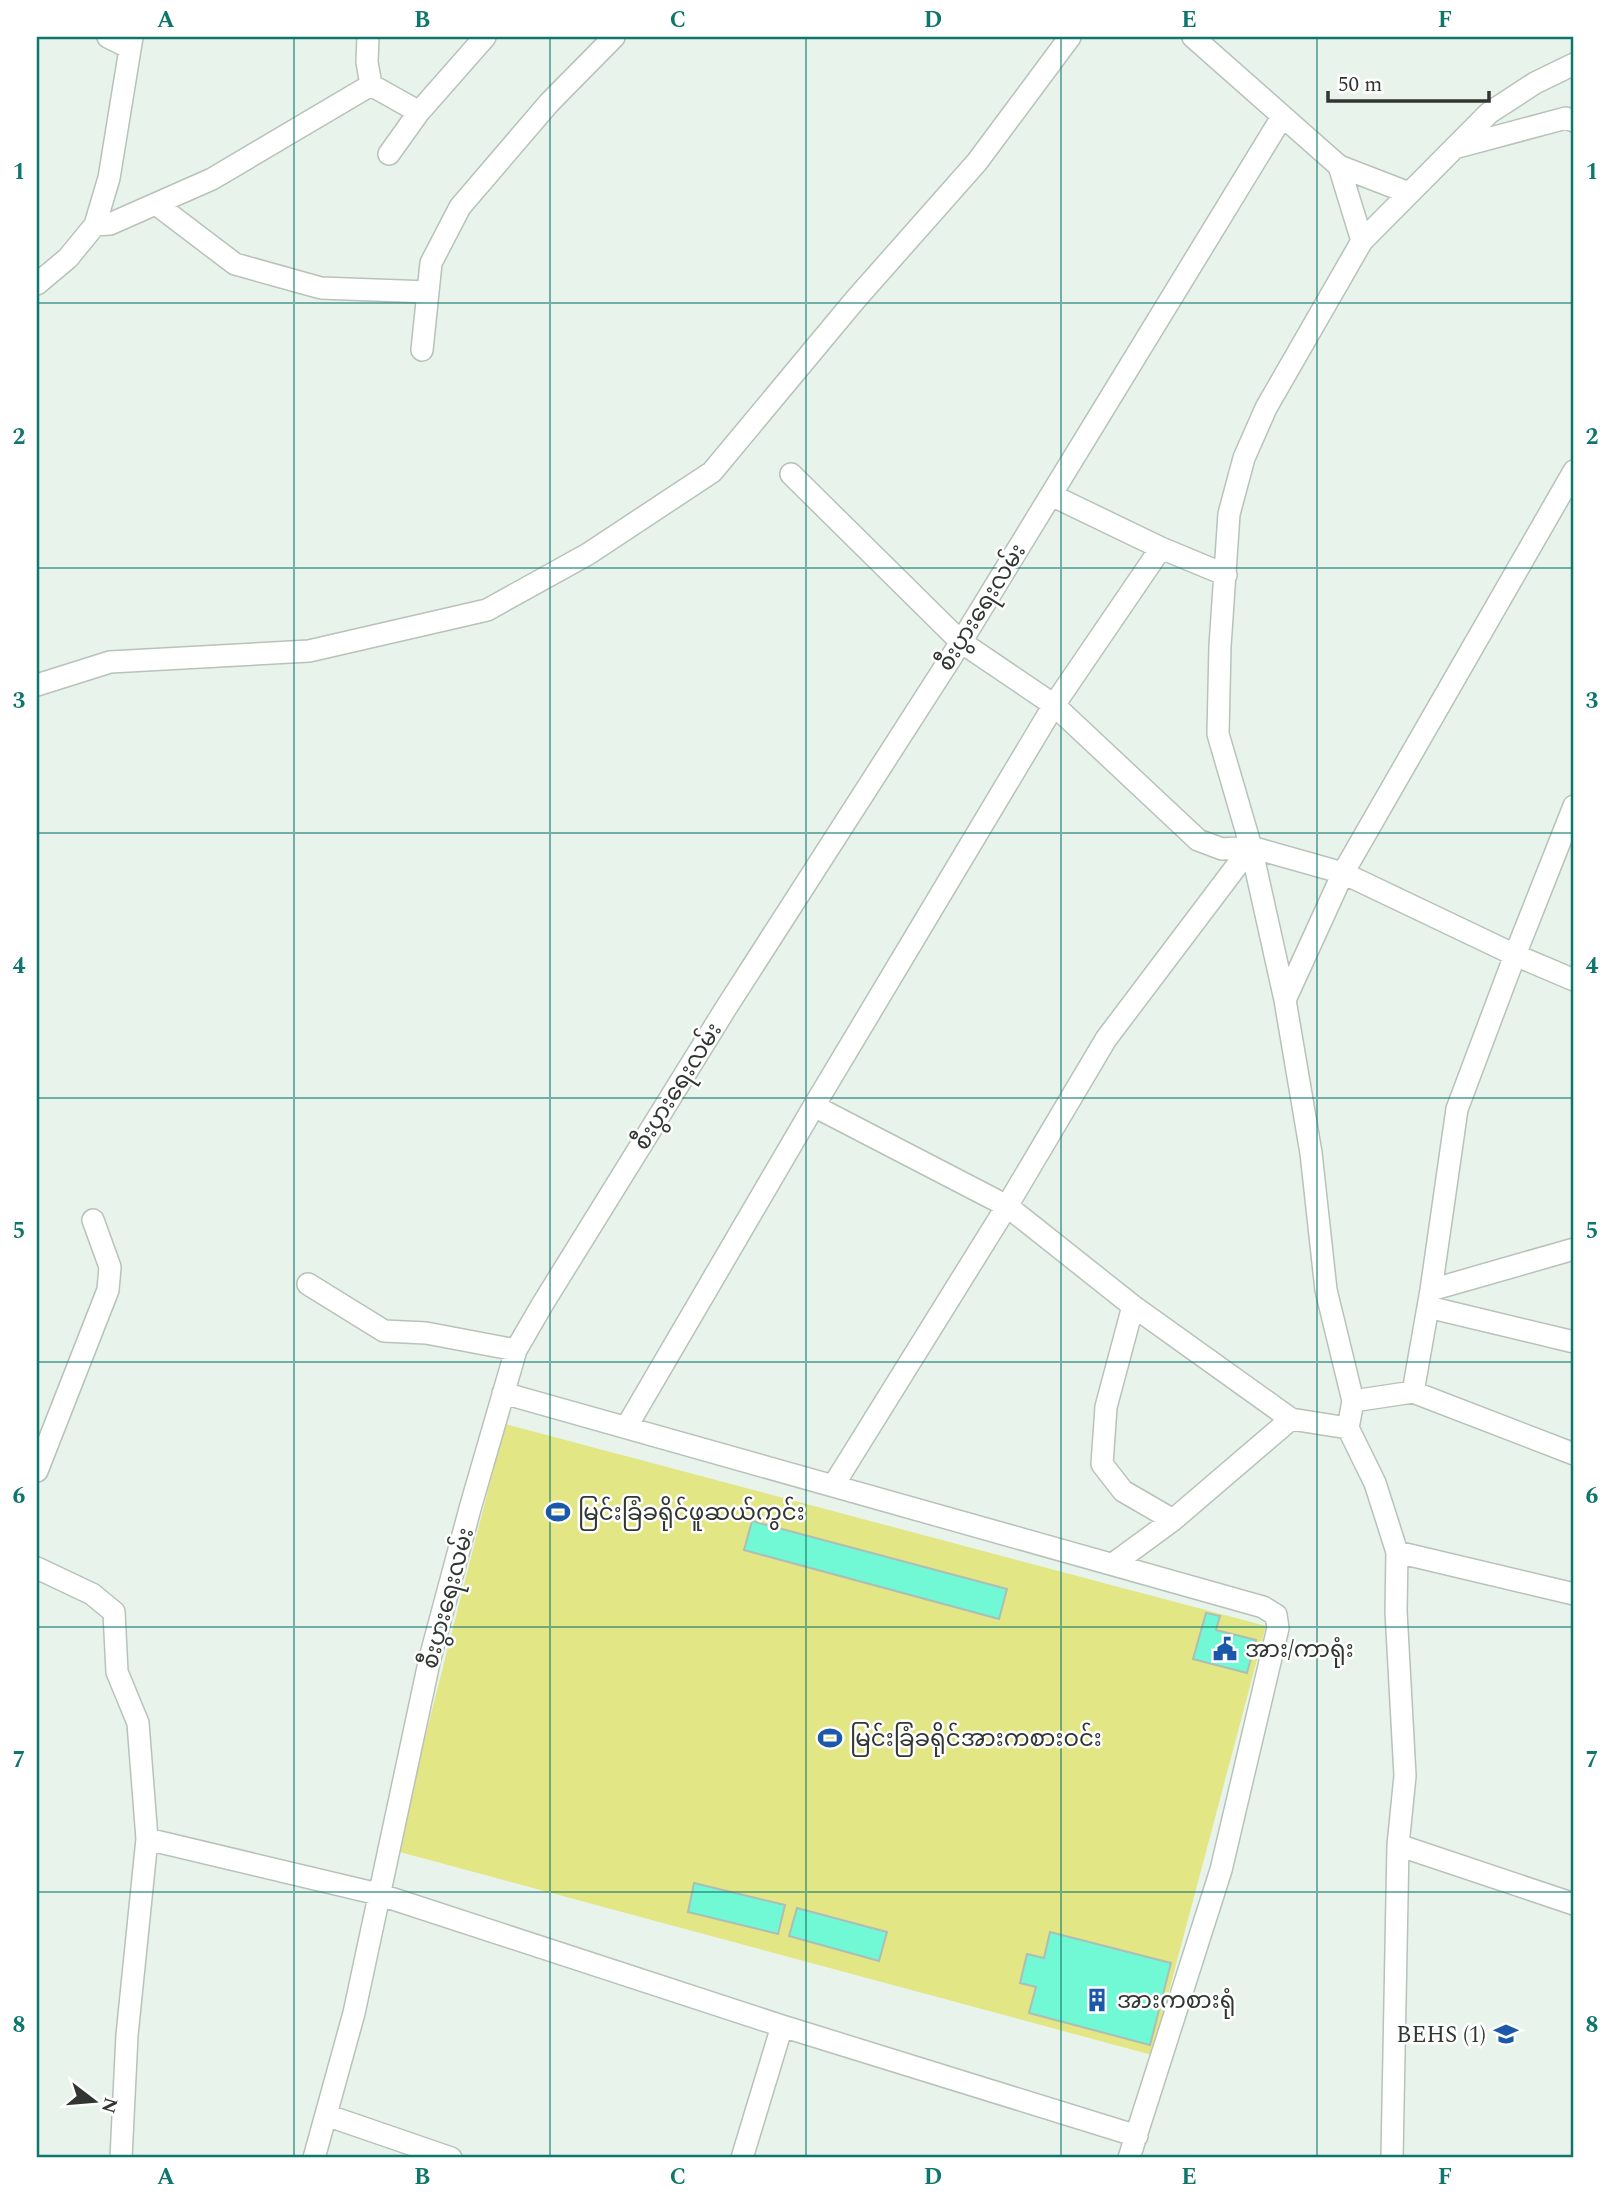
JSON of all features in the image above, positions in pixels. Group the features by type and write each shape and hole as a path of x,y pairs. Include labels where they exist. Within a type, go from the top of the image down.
{"street":[{"path":"37,284 68,258 95,225 109,178 131,42 108,37"},
{"path":"368,37 367,62 371,85"},
{"path":"389,154 419,112 485,37"},
{"path":"422,350 431,263 460,207 549,103 614,37"},
{"path":"37,685 110,662 309,651 487,610 588,554 712,472 856,300 977,162 1070,37"},
{"path":"1193,37 1339,166 1409,193"},
{"path":"1392,2158 1398,1845 1405,1776 1396,1611 1396,1552 1376,1483 1348,1428 1353,1401 1326,1290 1311,1153 1285,1000 1251,847 1217,734 1229,514 1244,458 1266,408 1362,241 1489,113 1535,83 1574,64"},
{"path":"95,225 110,224 212,179 371,85"},
{"path":"371,85 419,112"},
{"name":"စီးပွားရေးလမ်း","path":"314,2158 354,2013 430,1658 516,1350 719,1020 961,642 1282,117"},
{"path":"1452,149 1566,118 1574,121"},
{"path":"1339,166 1362,241"},
{"path":"156,204 235,264 321,288 428,292"},
{"path":"1285,1000 1343,873 1574,471"},
{"path":"791,474 961,642 1054,705 1198,841 1222,849 1251,847 1343,873 1515,955 1574,980"},
{"path":"1051,495 1161,548 1226,575"},
{"path":"626,1426 1054,705 1161,548"},
{"path":"1413,1392 1430,1298 1457,1109 1574,806"},
{"path":"833,1486 1007,1206 1106,1039 1251,847"},
{"path":"814,1106 1007,1206 1133,1306 1291,1419 1348,1428"},
{"path":"37,1471 108,1290 110,1267 93,1220"},
{"path":"1430,1298 1574,1249"},
{"path":"308,1284 384,1331 426,1333 516,1350"},
{"path":"1430,1298 1574,1342"},
{"path":"1133,1306 1106,1407 1102,1464 1123,1491 1173,1520"},
{"path":"1353,1401 1413,1392 1574,1454"},
{"path":"503,1393 1263,1606 1276,1615 1278,1628 1221,1870 1129,2158"},
{"path":"1113,1564 1173,1520 1291,1419"},
{"path":"1396,1552 1574,1594"},
{"path":"37,1567 92,1594 114,1612 117,1672 138,1723 147,1839 127,2035 121,2158"},
{"path":"147,1839 378,1894 782,2026 1137,2136"},
{"path":"1398,1845 1573,1900"},
{"path":"742,2158 782,2026"},
{"path":"326,2115 451,2158"}],"green space":[{"name":"မြင်းခြံခရိုင်အားကစားဝင်း","path":"505,1424 1266,1626 1152,2055 396,1851"}],"building":[{"path":"752,1521 1007,1589 999,1619 744,1550"},
{"name":"အား/ကာရုံး","path":"1206,1613 1220,1616 1216,1630 1256,1640 1247,1673 1193,1659"},
{"path":"694,1883 785,1905 778,1934 688,1912"},
{"path":"797,1908 887,1932 879,1961 789,1936"},
{"name":"အားကစားရုံ","path":"1050,1932 1171,1963 1150,2045 1029,2013 1036,1987 1020,1983 1027,1954 1044,1958"}],"place":[{"name":"မြင်းခြံခရိုင်ဖူဆယ်ကွင်း","path":"558,1512"},
{"name":"အား/ကာရုံး","path":"1225,1649"},
{"name":"မြင်းခြံခရိုင်အားကစားဝင်း","path":"830,1738"},
{"name":"အားကစားရုံ","path":"1097,2000"},
{"name":"BEHS (1)","path":"1506,2034"}]}
